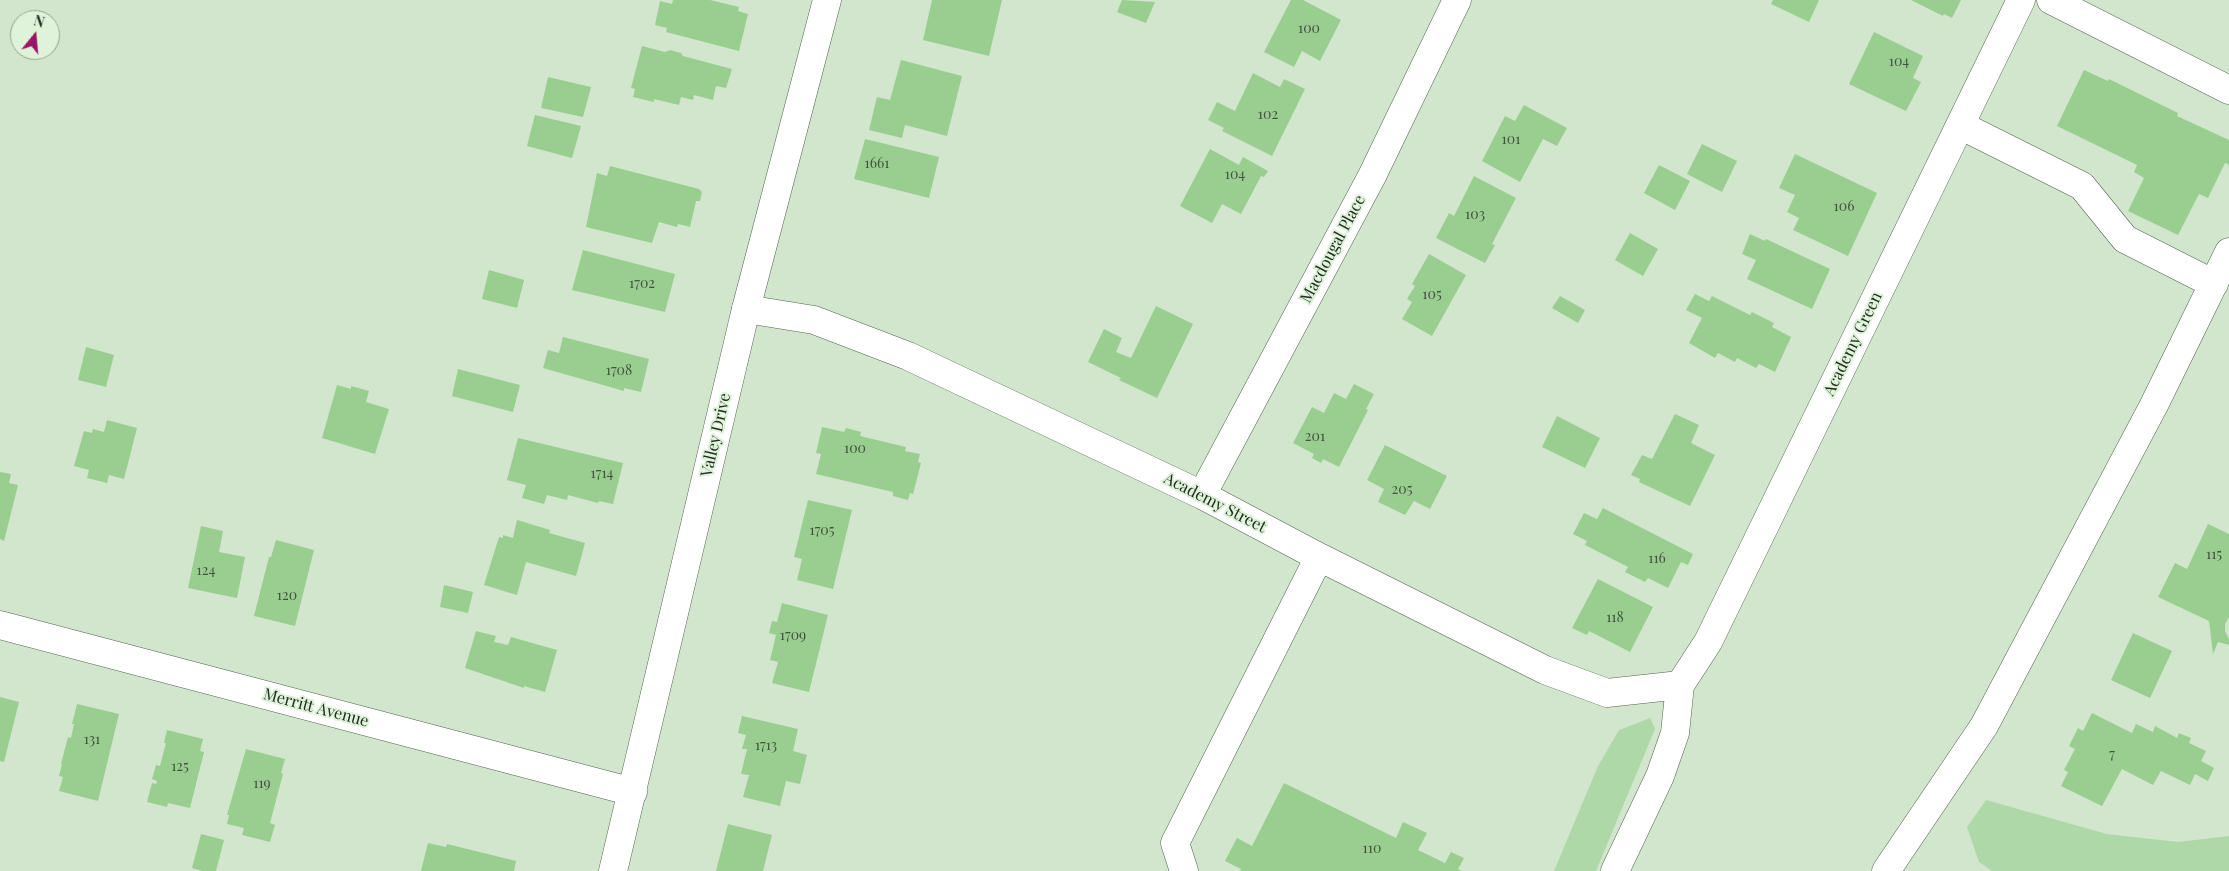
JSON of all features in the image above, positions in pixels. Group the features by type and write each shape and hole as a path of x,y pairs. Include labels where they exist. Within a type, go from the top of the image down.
{"street":[{"name":"Valley Drive","path":"613,871 746,309 827,0"},
{"name":"Macdougal Place","path":"1202,495 1372,176 1457,0"},
{"name":"Academy Green","path":"1680,685 1708,642 2021,0"},
{"path":"2051,0 2229,90"},
{"path":"1960,125 2082,186 2124,239 2214,284"},
{"path":"1886,871 1984,726 2154,405 2229,252"},
{"name":"Academy Street","path":"746,309 814,320 908,356 1202,495 1319,557 1545,670 1607,693 1680,685"},
{"path":"1184,871 1175,843 1319,557"},
{"name":"Merritt Avenue","path":"0,625 633,792"},
{"path":"1615,871 1660,776 1675,732 1680,685"}],"green space":[{"path":"1650,718 1655,729 1596,871 1554,871 1598,766 1619,730"},
{"path":"1986,800 2107,834 2178,842 2229,836 2229,871 1992,871 1979,862 1967,827"}],"building":[{"path":"673,0 710,0 739,7 738,11 748,14 739,51 666,32 667,28 655,25 660,1 672,4"},
{"path":"932,0 1002,0 989,56 923,40"},
{"path":"1122,0 1155,2 1146,23 1117,12"},
{"path":"1291,0 1303,0 1341,20 1320,61 1302,51 1294,67 1264,52"},
{"path":"1773,0 1819,0 1809,22 1771,4"},
{"path":"1911,0 1961,0 1952,18 1944,14 1943,16"},
{"path":"1874,32 1923,56 1913,78 1921,82 1906,111 1849,84"},
{"path":"642,46 665,52 670,50 681,53 683,56 732,69 726,88 716,86 713,100 694,95 693,100 681,97 679,105 654,99 654,102 633,97 635,89 631,88"},
{"path":"901,60 962,76 947,136 905,125 902,138 869,130 877,97 890,100"},
{"path":"2084,70 2108,81 2109,79 2178,113 2177,116 2229,140 2229,165 2225,163 2208,198 2199,194 2178,235 2128,211 2144,178 2134,172 2137,165 2057,126"},
{"path":"1253,73 1280,87 1284,79 1305,89 1272,156 1222,131 1224,128 1208,120 1217,102 1235,111"},
{"path":"548,77 591,87 583,117 541,108"},
{"path":"1524,105 1567,128 1557,146 1543,139 1520,182 1482,161 1505,116 1515,121"},
{"path":"535,115 581,126 572,158 527,146"},
{"path":"865,139 939,157 929,198 854,179"},
{"path":"1702,144 1737,161 1722,192 1687,174"},
{"path":"1210,149 1239,165 1243,157 1268,171 1264,177 1261,176 1241,214 1222,204 1212,223 1180,206"},
{"path":"1795,154 1877,193 1848,256 1793,230 1799,218 1787,212 1795,195 1779,188"},
{"path":"1659,165 1690,181 1675,210 1644,193"},
{"path":"610,166 699,189 702,192 700,201 696,201 690,227 678,224 677,227 659,222 652,243 586,227 597,173 607,176"},
{"path":"1474,176 1516,198 1492,244 1495,245 1485,263 1436,238 1449,213 1454,216"},
{"path":"1630,233 1658,249 1643,276 1615,260"},
{"path":"1750,234 1765,241 1766,239 1830,269 1812,309 1747,279 1756,260 1742,254"},
{"path":"583,250 675,274 665,312 572,290"},
{"path":"1429,254 1466,275 1432,336 1402,319 1412,302 1407,299 1415,286 1412,284"},
{"path":"489,270 524,280 517,308 482,299"},
{"path":"1695,294 1709,301 1712,296 1750,315 1752,312 1774,323 1772,327 1791,337 1775,372 1759,364 1756,368 1737,358 1735,362 1718,353 1715,358 1689,343 1702,318 1686,310"},
{"path":"1560,296 1585,310 1578,323 1552,308"},
{"path":"1156,306 1193,324 1157,398 1119,380 1121,378 1088,362 1104,329 1122,338 1116,352 1131,358"},
{"path":"563,337 649,359 641,392 624,388 624,391 543,368 548,350 559,353"},
{"path":"86,347 114,355 106,387 78,380"},
{"path":"458,369 520,385 513,412 452,396"},
{"path":"1354,384 1374,394 1366,409 1368,410 1339,467 1323,459 1321,463 1312,458 1314,454 1293,443 1312,407 1324,413 1334,393 1346,399"},
{"path":"337,385 351,389 351,386 369,391 366,402 389,409 375,454 322,438"},
{"path":"1675,414 1699,425 1691,443 1715,455 1690,506 1639,482 1640,479 1631,475 1642,455 1652,459"},
{"path":"1557,416 1600,438 1585,468 1542,447"},
{"path":"107,420 137,428 124,479 109,475 107,483 87,478 89,470 74,466 84,431 92,433 93,429 104,432"},
{"path":"822,427 844,432 846,428 861,432 860,436 906,447 905,451 920,454 918,462 921,463 913,494 910,493 908,500 893,496 893,492 816,474 821,454 816,453"},
{"path":"518,438 623,463 613,504 599,501 598,503 568,495 567,500 547,495 544,504 522,498 526,485 507,480"},
{"path":"1385,445 1447,476 1430,509 1414,501 1405,515 1378,502 1384,489 1367,480"},
{"path":"0,472 11,474 9,483 18,485 4,541 0,539"},
{"path":"808,500 852,510 833,589 797,580 802,559 794,557"},
{"path":"1603,508 1693,554 1688,565 1681,562 1668,588 1648,578 1645,582 1625,572 1628,567 1585,545 1587,541 1573,534 1584,513 1597,519"},
{"path":"517,520 550,530 549,533 585,543 576,576 526,562 517,595 484,585 499,537 503,538 503,535 513,538"},
{"path":"2208,524 2229,534 2229,617 2225,624 2225,631 2229,639 2229,645 2218,642 2213,654 2209,621 2158,597 2175,563 2187,569"},
{"path":"201,526 223,531 219,552 245,557 237,598 188,588"},
{"path":"276,540 314,550 295,626 254,616 269,557 271,557"},
{"path":"1598,579 1653,607 1630,652 1589,631 1587,635 1572,628"},
{"path":"444,585 473,592 468,613 440,607"},
{"path":"782,603 828,615 809,692 772,683 778,662 770,660 776,635 769,633 772,621 777,622"},
{"path":"476,631 496,636 494,642 508,645 511,637 557,650 545,692 524,686 524,688 465,668"},
{"path":"2133,633 2172,651 2150,698 2111,680"},
{"path":"0,697 19,702 4,762 0,761"},
{"path":"77,704 119,714 98,801 59,791 63,777 59,776 61,764 68,737 71,738"},
{"path":"2092,713 2132,733 2136,724 2153,732 2155,726 2177,738 2179,733 2191,738 2189,743 2206,751 2201,761 2214,768 2208,781 2195,774 2190,785 2161,771 2153,785 2122,769 2102,806 2061,786 2068,772 2064,770 2075,749 2069,746 2078,728 2083,731"},
{"path":"742,716 798,729 793,751 807,755 800,784 786,781 780,806 743,797 749,775 741,774 747,749 742,749 746,735 738,733"},
{"path":"167,730 203,739 200,751 204,752 190,808 168,803 167,807 147,802 152,783 156,784 157,781 152,779 156,765 160,766"},
{"path":"246,749 285,759 270,823 275,825 270,842 242,835 244,828 227,824 229,815 227,815"},
{"path":"1284,783 1396,838 1403,822 1427,833 1418,850 1445,863 1451,852 1464,858 1458,869 1462,871 1240,871 1241,869 1225,861 1237,838 1252,846"},
{"path":"728,824 772,835 763,871 716,871"},
{"path":"201,834 224,840 216,871 202,871 192,868"},
{"path":"428,843 446,847 447,844 516,861 514,871 421,871"}]}
